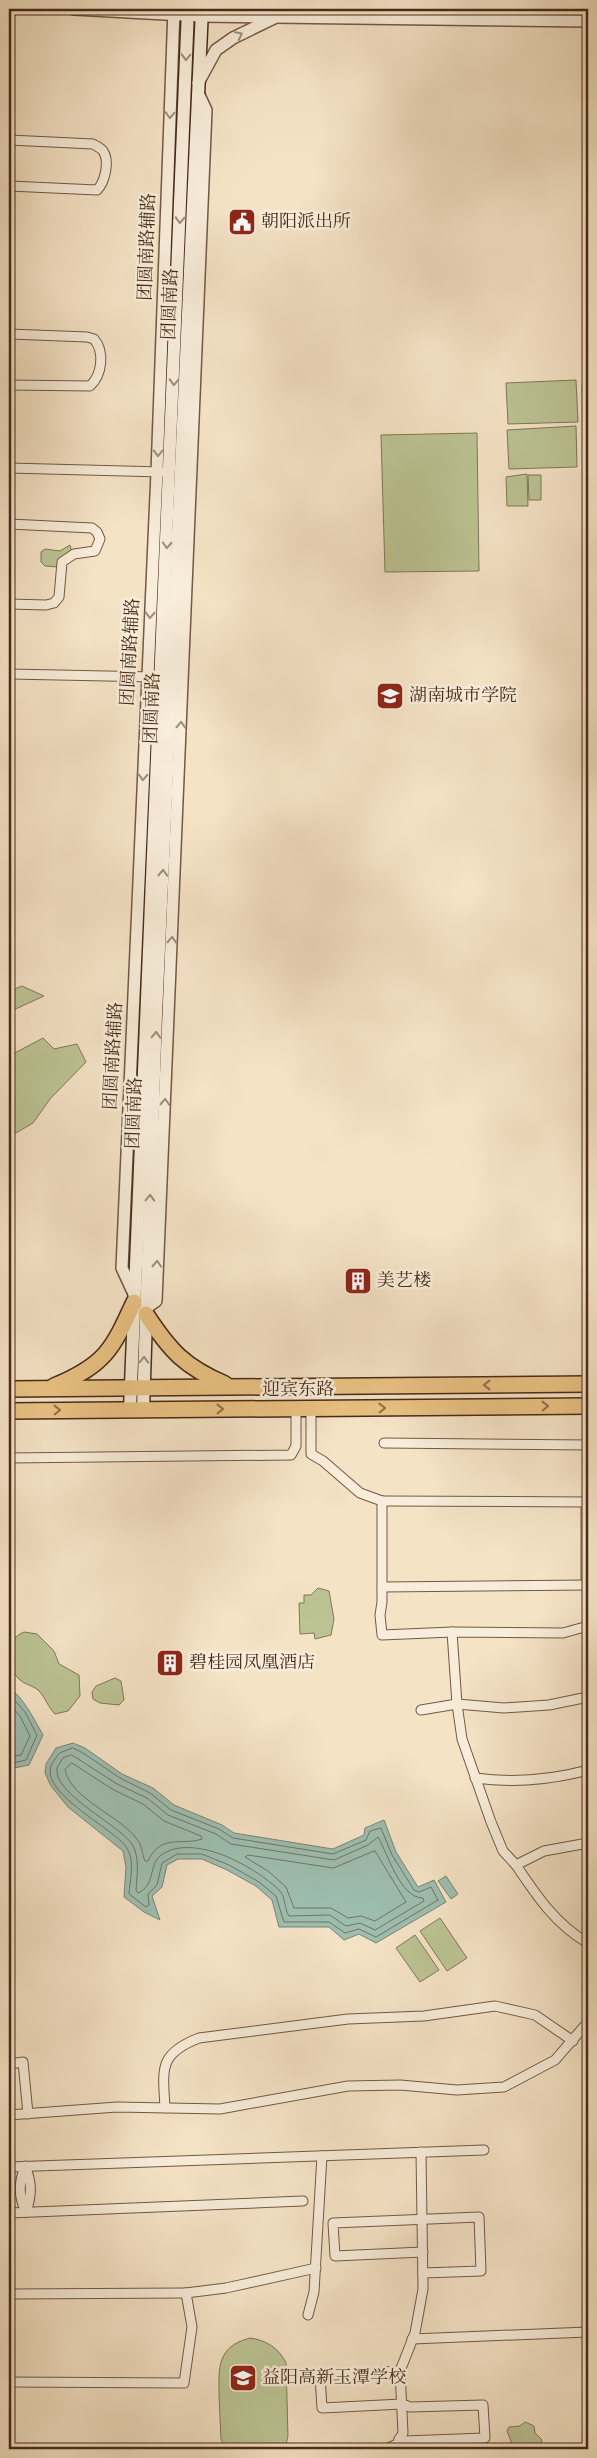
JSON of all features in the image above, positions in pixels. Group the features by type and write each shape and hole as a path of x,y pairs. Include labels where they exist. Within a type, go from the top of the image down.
{"highway":[{"path":"48,1389 78,1376 103,1358 140,1304 177,1356 200,1373 231,1387"},
{"name":"迎宾东路","path":"9,1389 588,1384"},
{"name":"迎宾东路","path":"9,1411 588,1406"}],"main road":[{"name":"团圆南路","path":"137,1409 154,677 170,472 188,12"},
{"name":"团圆南路","path":"137,1388 182,472 197,87 202,12"}],"street":[{"path":"74,9 202,12 276,17 588,21"},
{"path":"258,9 276,17"},
{"name":"团圆南路辅路","path":"154,677 157,472 174,11"},
{"path":"197,87 216,50 233,38 276,17"},
{"path":"9,140 93,144 103,150 105,178 97,190 9,186"},
{"path":"9,334 87,337 94,339 100,350 100,375 90,386 9,385"},
{"path":"9,483 9,468 170,472"},
{"path":"9,524 92,528 100,539 95,551 74,554 62,562 58,597 54,603 46,605 9,604"},
{"path":"9,674 154,677"},
{"path":"9,1458 291,1455 296,1446 303,1409"},
{"path":"303,1409 311,1454 323,1461 360,1493 382,1501 587,1502 587,1585 382,1587"},
{"path":"384,1443 588,1444"},
{"path":"382,1501 380,1616 382,1635 452,1632 563,1633 588,1626"},
{"path":"452,1632 457,1704 462,1739 503,1851 516,1866 542,1904 573,1935 588,1943"},
{"path":"422,1710 457,1704 504,1708 549,1705 588,1697"},
{"path":"475,1778 503,1782 560,1777 588,1770"},
{"path":"516,1866 544,1851 588,1843"},
{"path":"165,2108 164,2074 168,2057 179,2046 199,2038 348,2019 424,2016 495,2006 535,2015 573,2041"},
{"path":"9,2116 117,2107 220,2109 348,2086 400,2085 457,2090 504,2087 555,2060 588,2022"},
{"path":"9,2064 23,2062 28,2114"},
{"path":"9,2167 484,2150"},
{"path":"386,2449 397,2444 403,2433 400,2371 412,2339 423,2289 421,2152"},
{"path":"308,2315 314,2292 322,2156"},
{"path":"25,2166 20,2178 20,2201 26,2212"},
{"path":"9,2213 303,2201"},
{"path":"423,2252 335,2256 333,2223 479,2217 481,2271 423,2273"},
{"path":"9,2294 186,2293 226,2288 316,2268"},
{"path":"9,2382 184,2383 192,2326 186,2293"},
{"path":"412,2339 588,2332"},
{"path":"399,2439 404,2441 485,2438 483,2405 410,2408 402,2404 322,2408 320,2376 400,2371"}],"green space":[{"path":"576,380 578,422 508,424 506,383"},
{"path":"582,385 588,385 588,435 584,435"},
{"path":"576,426 577,467 509,469 507,430"},
{"path":"477,433 479,571 385,572 381,435"},
{"path":"527,474 528,506 507,506 506,477"},
{"path":"528,475 541,475 541,500 529,500"},
{"path":"70,545 72,553 64,556 58,567 45,566 41,562 41,552 45,549 60,551"},
{"path":"22,986 44,996 9,1012 9,991"},
{"path":"43,1038 54,1049 77,1044 86,1062 50,1099 33,1123 9,1137 9,1056"},
{"path":"318,1588 329,1591 334,1619 331,1635 315,1639 314,1633 300,1634 299,1603 304,1603 304,1595 311,1595"},
{"path":"24,1632 37,1634 54,1651 59,1664 79,1675 80,1696 68,1711 55,1714 40,1692 36,1688 22,1682 11,1668 9,1661 10,1647 17,1636"},
{"path":"115,1678 121,1681 124,1700 119,1705 100,1703 93,1699 92,1692 96,1686"},
{"path":"440,1918 467,1958 447,1971 420,1931"},
{"path":"415,1935 439,1970 420,1982 396,1948"},
{"path":"250,2338 261,2341 276,2349 286,2363 288,2436 285,2449 225,2449 221,2439 219,2386 222,2360 225,2353 231,2347"},
{"path":"525,2422 534,2426 535,2433 542,2440 540,2449 507,2449 511,2441 507,2431 509,2427 520,2426"}],"water":[{"path":"9,1688 19,1696 43,1735 29,1765 9,1769"},
{"path":"73,1743 85,1748 122,1774 153,1788 174,1805 222,1825 234,1833 333,1849 364,1835 365,1828 384,1820 396,1852 418,1887 434,1880 446,1902 376,1943 359,1934 344,1940 329,1927 279,1927 272,1900 256,1886 202,1859 178,1859 167,1865 162,1887 152,1896 160,1920 144,1912 124,1897 126,1867 123,1851 68,1807 51,1786 45,1773 46,1764 56,1748"},
{"path":"446,1876 458,1894 451,1899 438,1881"}],"place":[{"name":"朝阳派出所","path":"242,222"},
{"name":"湖南城市学院","path":"390,696"},
{"name":"美艺楼","path":"358,1281"},
{"name":"碧桂园凤凰酒店","path":"170,1663"},
{"name":"益阳高新玉潭学校","path":"243,2378"}]}
